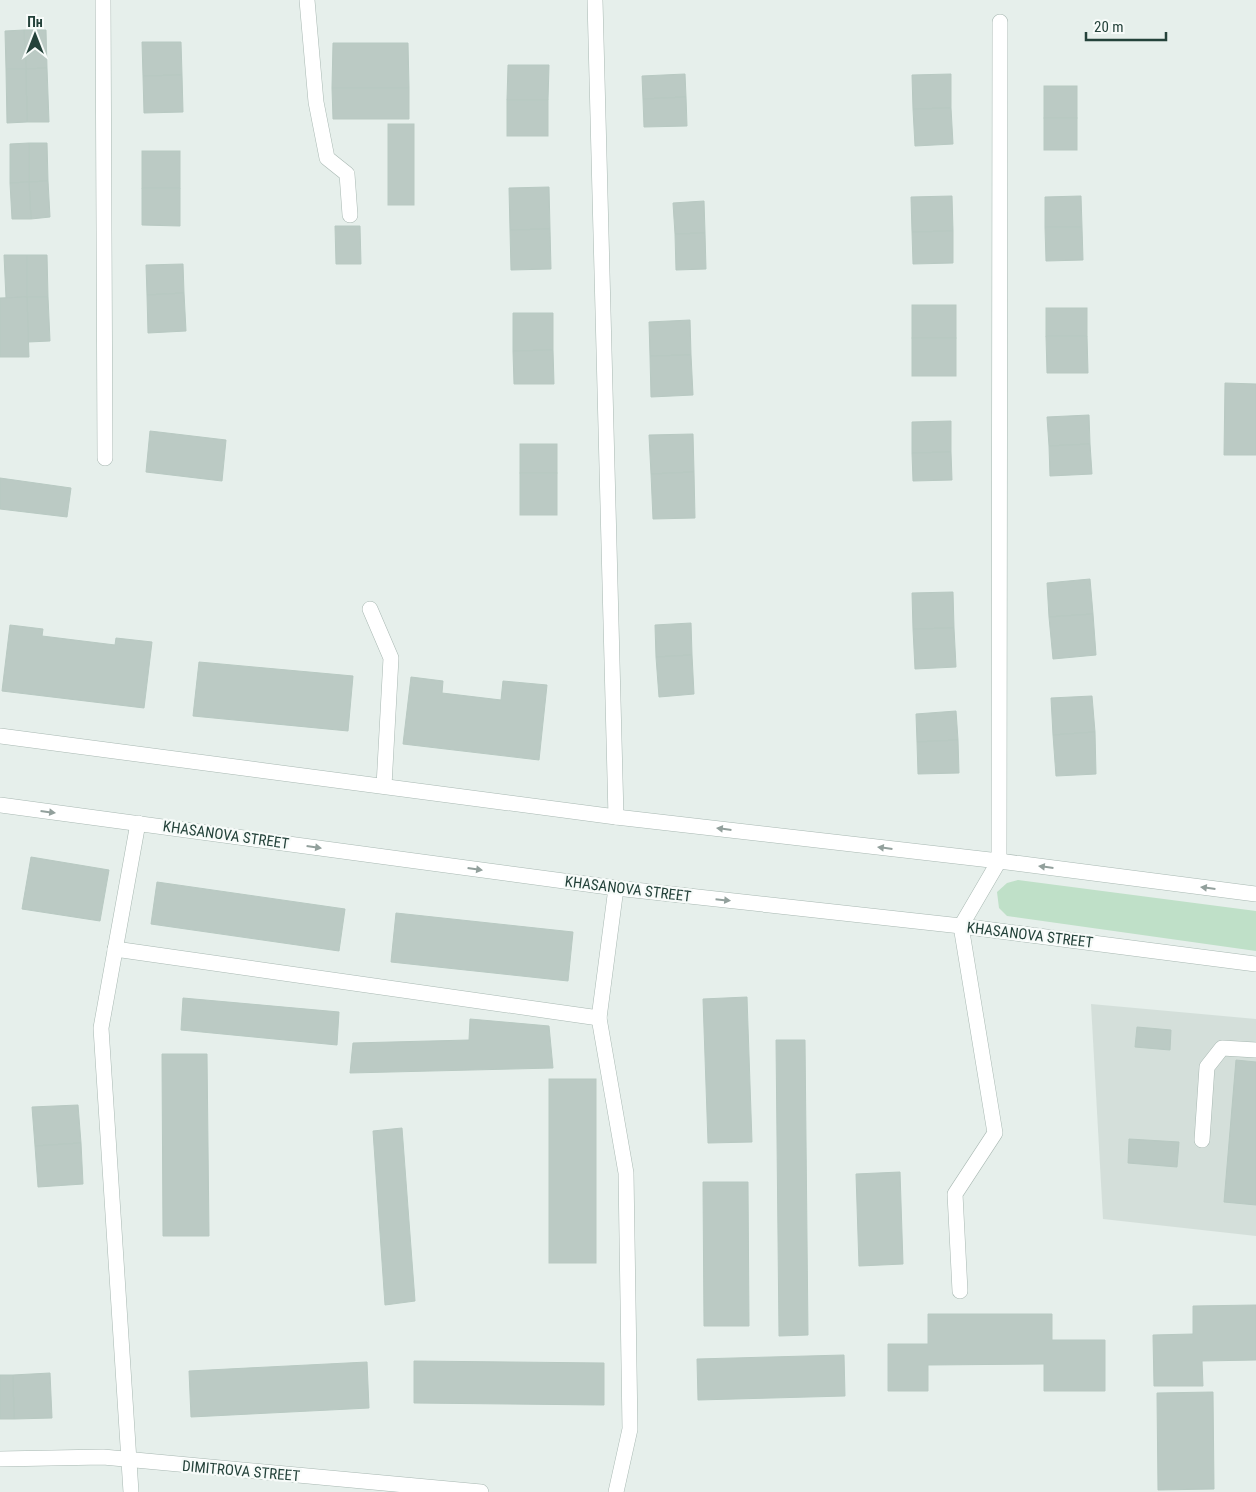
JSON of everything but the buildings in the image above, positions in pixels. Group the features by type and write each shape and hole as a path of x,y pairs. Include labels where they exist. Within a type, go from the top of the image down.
{"street":[{"path":"103,0 105,458"},
{"path":"307,0 316,102 327,158 347,174 350,215"},
{"path":"594,0 616,817"},
{"path":"960,1291 955,1194 995,1133 962,926 998,861 1000,22"},
{"path":"370,609 391,658 384,786"},
{"path":"0,736 616,817 998,861 1256,894"},
{"name":"KHASANOVA STREET","path":"0,805 616,888 962,926 1256,964"},
{"path":"131,1492 100,1028 138,823"},
{"path":"616,888 599,1018 626,1173 630,1429 616,1492"},
{"path":"115,949 599,1018"},
{"path":"1202,1140 1207,1067 1222,1048 1256,1050"},
{"name":"DIMITROVA STREET","path":"0,1460 103,1457 481,1492"}],"shaded area":[{"path":"1091,1004 1256,1019 1256,1236 1103,1219"}],"green space":[{"path":"1018,880 1256,911 1256,951 1007,916 999,908 997,892 1007,883"}]}
